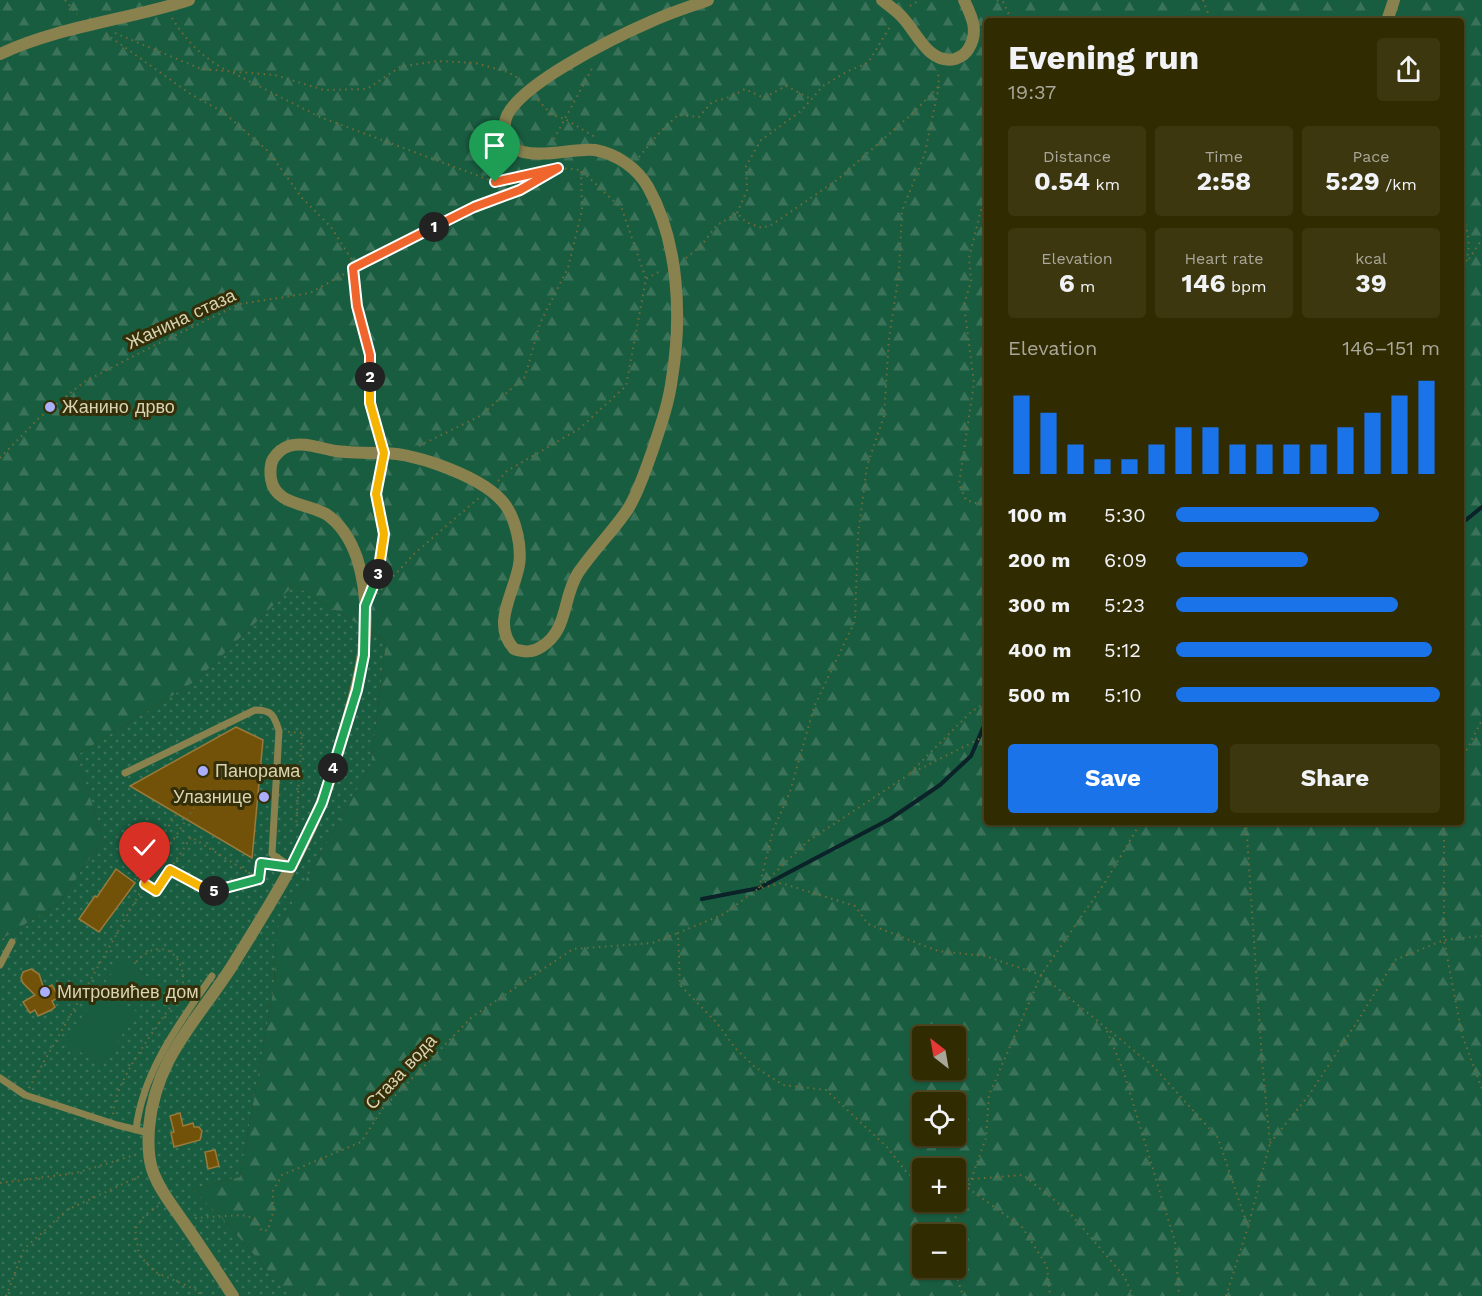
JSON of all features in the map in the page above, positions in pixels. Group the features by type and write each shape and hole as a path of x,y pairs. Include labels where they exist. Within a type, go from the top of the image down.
{"street":[{"path":"0,54 19,45 90,24 166,8 189,0"},
{"path":"233,1296 168,1199 153,1170 142,1132 156,1088 181,1037 229,970 291,867 322,803 357,690 364,655 365,606 356,556 344,532 325,514 283,497 273,486 270,466 279,452 292,445 356,453 403,454 429,460 490,489 507,508 519,541 520,564 504,619 505,636 514,649 524,652 537,650 551,641 564,616 568,595 575,578 627,509 641,482 662,422 672,380 677,335 672,265 671,254 655,201 632,167 621,159 594,150 583,149 546,154 525,153 511,144 507,137 505,122 507,113 512,106 554,72 652,21 708,0"},
{"path":"882,0 898,14 932,53 945,59 952,59 966,53 974,38 974,20 964,0"},
{"path":"1388,18 1394,0"}],"lane":[{"path":"125,773 255,710 266,710 275,718 279,730 273,854 291,867"},
{"path":"0,965 12,942"},
{"path":"0,1078 25,1095 142,1132 138,1109 167,1044 212,976"}],"path":[{"path":"65,0 90,24 192,95 223,112 269,152 302,198 331,227 352,260 357,306 370,355 370,403 384,453 376,494 384,534 380,570 365,606"},
{"path":"997,0 1003,2 1011,18"},
{"path":"1203,0 1210,18"},
{"path":"166,8 180,30 209,61 231,72"},
{"path":"626,386 646,279 701,246 716,226 737,213 747,190 746,166 761,140 801,111 823,86 848,71 868,63 898,14"},
{"path":"90,24 201,69 274,75 324,90 367,89 400,67 437,61 475,63 508,72 525,82 540,105 552,115 565,119 600,139"},
{"name":"Жанина стаза","path":"0,458 39,418 84,382 240,304 310,293 353,268 474,207 520,190 558,168 495,182 320,117 231,72"},
{"path":"632,167 660,132 678,115 699,117 712,102 730,97 745,88 764,98 786,86 811,99"},
{"path":"737,213 746,222 762,228 773,224 837,180 913,113 939,86 924,153 902,211 899,273 889,338 884,416 867,466 858,535 855,621 814,707 790,792 773,830 759,888"},
{"path":"403,454 480,416 525,377 540,323 568,268 582,210 581,170"},
{"path":"984,198 969,258 971,281 964,305 974,383 959,484 966,500 979,504 984,502"},
{"path":"1464,220 1468,230 1468,260"},
{"path":"1464,270 1482,239"},
{"path":"908,776 970,713 984,703"},
{"path":"1464,755 1482,720"},
{"path":"279,730 302,733 295,847 297,855"},
{"path":"912,1175 908,1174 887,1147 826,1090 783,1085 755,1067 735,1048 717,1023 680,985 678,933 724,914 759,888 808,841 908,776 984,737"},
{"path":"25,1095 145,884 206,789"},
{"path":"176,815 135,878 156,891 191,837 259,879"},
{"path":"966,1193 986,1138 989,1095 1041,975 1106,881 1139,825"},
{"path":"1226,1296 1248,1227 1270,1143 1246,825"},
{"path":"1444,825 1444,940 1462,1035 1482,1089"},
{"path":"259,879 261,863 291,867"},
{"path":"170,870 211,892 259,879"},
{"path":"759,888 781,883 855,906 868,924 938,951 985,956 1041,975 1153,1066 1218,1138 1248,1227"},
{"name":"Стаза вода","path":"181,1218 242,1215 254,1218 262,1231 268,1230 273,1213 273,1191 282,1176 361,1142 382,1108 472,1017 573,949 652,943 678,933"},
{"path":"1270,1143 1309,1095 1395,960 1444,940 1482,936"},
{"path":"117,1125 113,1112 121,1086 148,1040 181,992 184,979 181,966 173,954 164,949 144,954 136,962"},
{"path":"1107,1029 1123,1070 1175,1242 1179,1296"},
{"path":"0,1183 76,1173 148,1151"},
{"path":"6,1296 24,1249 67,1210 153,1170"},
{"path":"972,1179 1023,1175 1068,1211 1124,1276 1133,1296"},
{"path":"968,1188 1022,1227 1047,1266 1050,1296"},
{"path":"168,1199 145,1215 135,1229 139,1255 155,1272 199,1291 198,1296"},
{"path":"957,1278 962,1295"}],"green space":[{"path":"0,0 1482,0 1482,1296 290,1296 221,1217 192,1189 240,1177 274,986 276,932 371,765 386,641 294,585 197,680 77,755 103,839 59,903 0,940"},
{"path":"294,585 386,641 371,765 276,932 274,986 240,1177 192,1189 221,1217 290,1296 0,1296 0,940 59,903 103,839 77,755 197,680"},
{"path":"121,960 156,982 138,1009 103,986"},
{"path":"101,989 137,1012 102,1066 65,1042"}],"building":[{"path":"236,727 263,740 252,858 130,786"},
{"path":"116,869 135,883 99,932 79,919"},
{"name":"Митровићев дом","path":"31,969 39,974 44,989 52,985 59,997 52,1001 55,1007 38,1016 35,1010 30,1013 23,1002 35,995 21,978 23,972"},
{"path":"180,1113 183,1126 193,1123 194,1127 199,1127 202,1131 200,1140 174,1147 171,1133 174,1132 170,1116"},
{"path":"215,1150 219,1166 208,1169 205,1152"}],"waterway":[{"path":"1464,522 1482,507"},
{"path":"702,899 759,888 890,819 940,785 971,756 984,727"}],"place":[{"name":"Жанино дрво","path":"50,407"},
{"name":"Панорама","path":"203,771"},
{"name":"Улазнице","path":"264,797"},
{"name":"Митровићев дом","path":"45,992"}],"route":[{"path":"145,884 156,891 170,870 211,892 259,879 261,863 291,867 322,803 357,690 364,655 365,606 380,570 384,534 376,494 384,453 370,403 370,355 357,306 353,268 474,207 520,190 558,168 495,182"}]}
